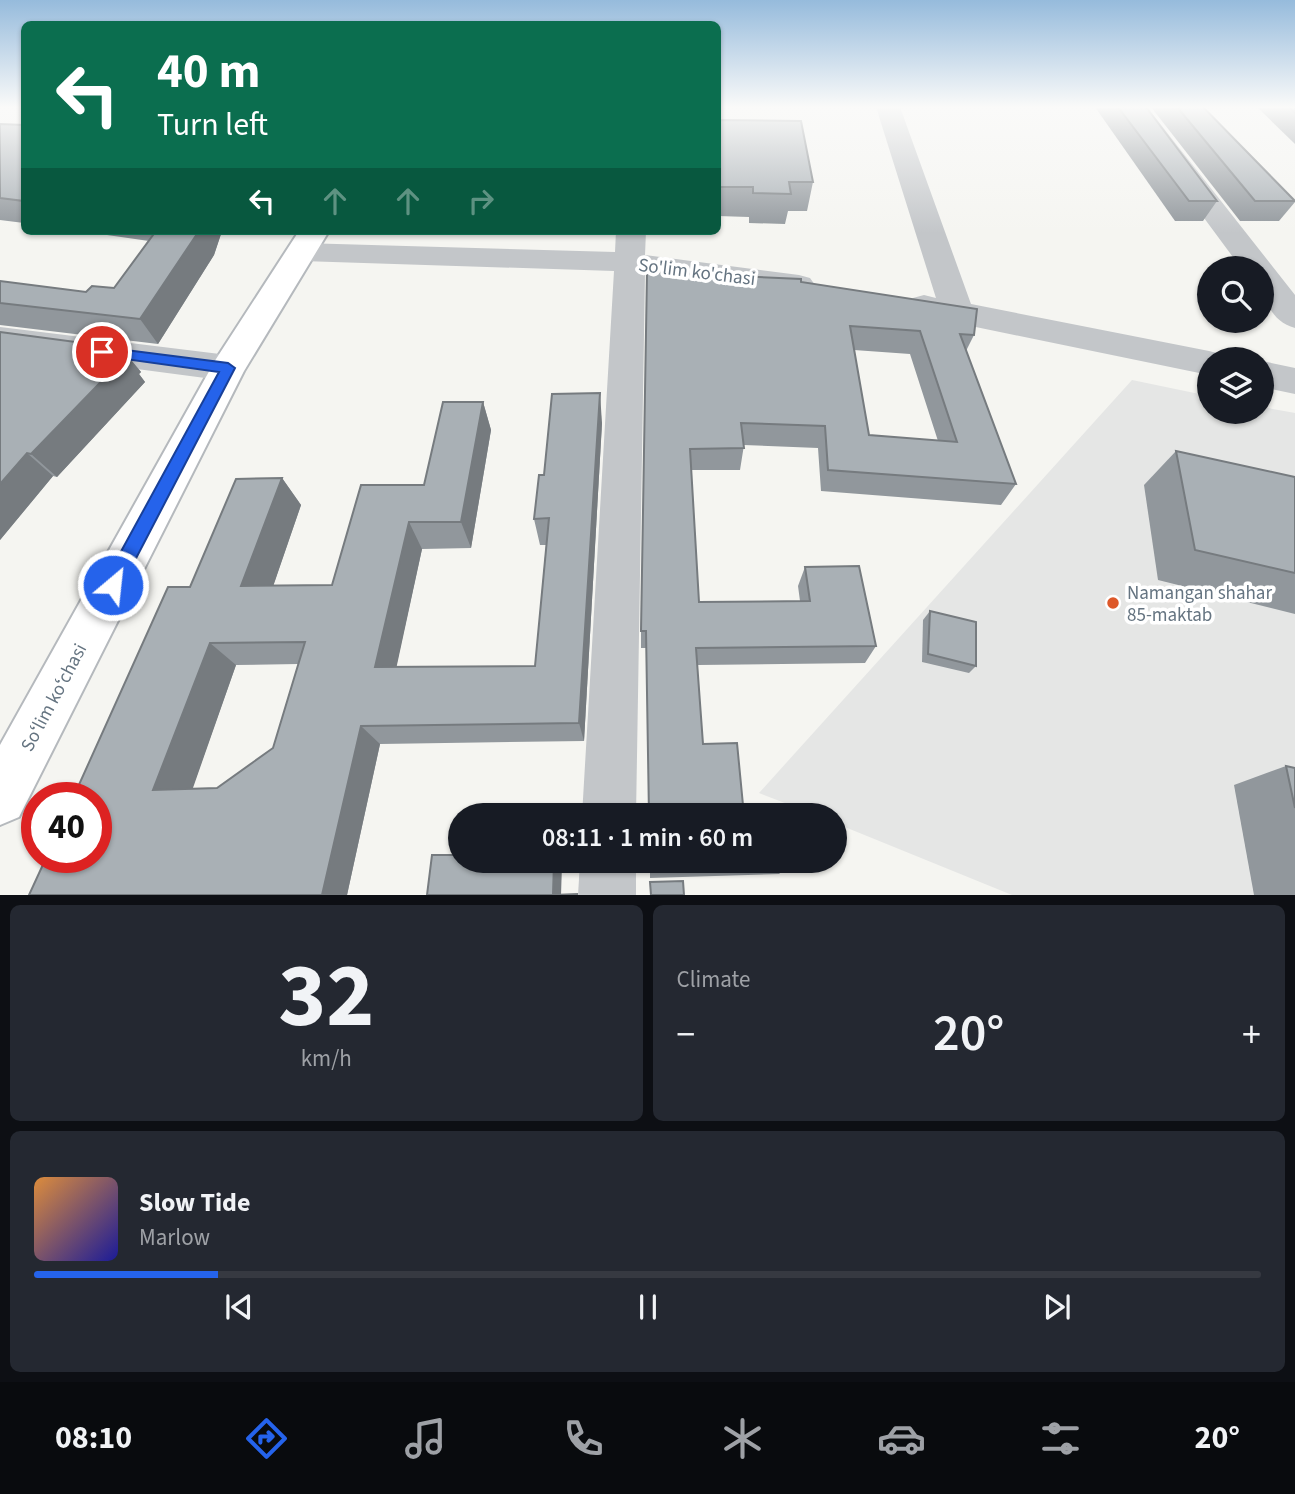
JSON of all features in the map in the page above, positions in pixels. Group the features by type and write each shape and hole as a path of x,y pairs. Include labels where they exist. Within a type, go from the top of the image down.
{"street":[{"path":"902,149 957,312"},
{"path":"1166,149 1248,256"},
{"name":"So'lim ko'chasi","path":"308,242 629,246 729,273 823,289"},
{"name":"Soʻlim koʻchasi","path":"3,784 228,368 308,242"},
{"path":"609,803 629,246"},
{"path":"1274,290 1295,317"},
{"path":"890,300 1197,361"},
{"path":"0,339 228,368"},
{"path":"1274,377 1295,381"},
{"path":"607,895 608,873"}],"shaded area":[{"name":"Namangan shahar 85-maktab","path":"1132,380 1197,394 1197,424 1274,424 1274,409 1295,413 1295,895 1012,895 847,828 847,803 785,803 759,793"}],"building":[{"path":"0,149 21,149 21,201 0,198"},
{"path":"721,149 806,149 813,182 789,182 791,194 753,193 753,187 721,187"},
{"path":"1150,149 1178,149 1217,201 1189,201"},
{"path":"1212,149 1244,149 1295,201 1255,201"},
{"path":"153,235 196,235 140,319 0,303 0,281 86,292 92,286 114,288"},
{"path":"647,272 801,279 801,282 977,309 974,335 960,334 1016,484 828,470 825,426 741,423 744,448 690,449 699,602 810,601 805,567 859,566 876,646 696,648 703,744 737,743 743,803 649,803 646,631 641,631","holes":["850,326 920,331 957,442 869,435"]},
{"path":"0,332 121,348 116,356 125,357 31,454 27,453 0,484"},
{"path":"600,393 579,723 361,726 322,895 29,895 39,873 112,873 112,782 80,782 168,587 190,587 236,479 282,478 241,586 332,585 361,485 424,485 443,402 483,402 461,522 409,522 375,667 535,666 549,518 534,519 539,475 544,475 552,394","holes":["305,642 273,748 217,788 153,790 210,643"]},
{"path":"1176,451 1295,477 1295,573 1195,550"},
{"path":"930,611 976,622 976,666 928,654"},
{"path":"1286,766 1295,768 1295,808"},
{"path":"432,855 448,855 448,873 554,873 553,895 427,895"},
{"path":"683,881 684,895 651,895 650,882"}],"place":[{"name":"Namangan shahar 85-maktab","path":"1113,603"}],"route":[{"path":"102,352 228,368 113,585"}]}
